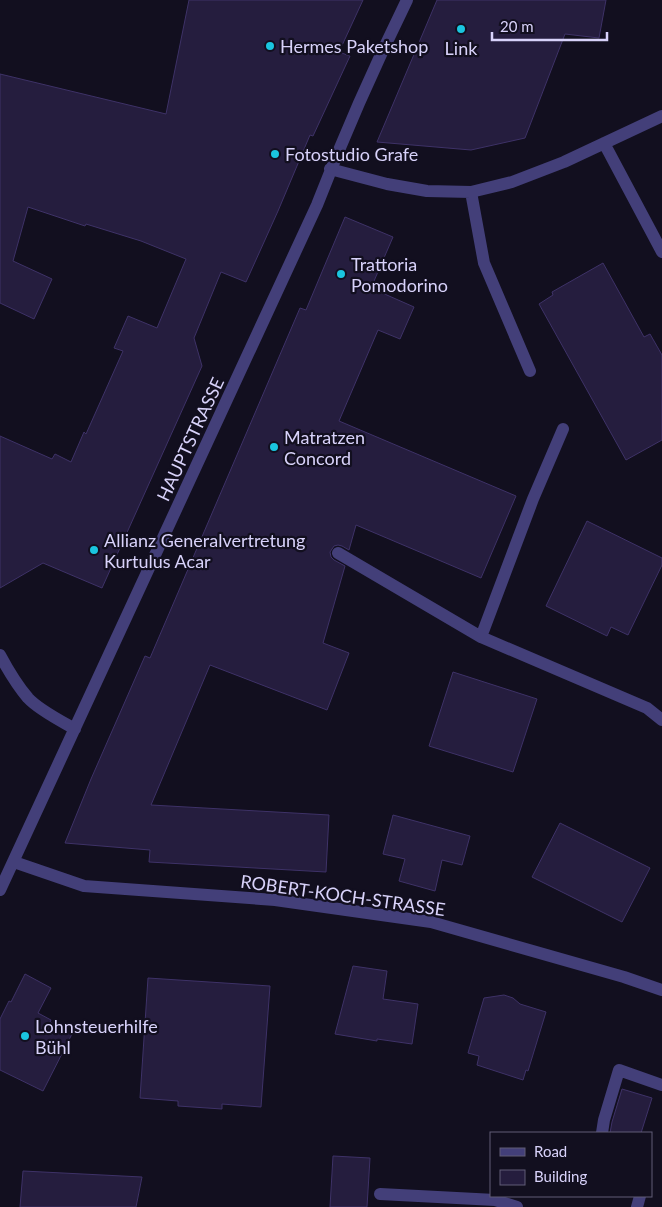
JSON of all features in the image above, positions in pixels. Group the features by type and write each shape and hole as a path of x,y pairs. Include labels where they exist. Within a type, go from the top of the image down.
{"street":[{"name":"HAUPTSTRASSE","path":"0,890 317,205 377,61 407,0"},
{"path":"330,170 387,184 427,191 471,192 512,182 564,162 662,116"},
{"path":"604,143 662,252"},
{"path":"471,192 484,263 530,371"},
{"path":"481,637 532,499 563,429"},
{"path":"338,553 481,637 647,708 662,720"},
{"path":"0,655 11,675 29,699 75,729"},
{"name":"ROBERT-KOCH-STRASSE","path":"14,862 84,886 276,900 431,922 624,977 662,990"},
{"path":"602,1132 618,1070 662,1085"},
{"path":"380,1194 495,1200 517,1207"}],"building":[{"path":"189,0 363,0 339,52 350,56 313,136 310,135 246,282 221,272 194,338 202,366 102,588 43,563 0,588 0,436 52,459 55,454 71,462 84,432 86,434 123,351 114,348 128,316 157,328 186,259 141,241 86,224 85,226 28,207 13,261 52,279 34,319 0,303 0,74 166,114"},
{"path":"437,0 606,0 599,38 565,34 525,138 471,150 377,142"},
{"path":"345,217 393,237 371,288 414,307 400,339 378,330 339,421 516,496 481,578 356,525 349,550 338,545 334,546 330,552 334,560 345,566 323,643 349,653 327,710 210,665 151,805 329,815 326,872 149,862 150,850 65,843 145,656 150,658 300,308 306,310"},
{"path":"603,263 644,337 650,334 662,355 662,440 626,460 539,304 553,295 552,292"},
{"path":"587,521 662,558 662,565 628,635 611,627 607,636 546,606"},
{"path":"453,672 537,699 513,772 429,746"},
{"path":"393,815 470,836 462,865 442,860 435,891 399,881 405,859 383,854"},
{"path":"560,823 650,868 622,922 532,877"},
{"path":"353,966 387,971 383,999 418,1004 412,1044 377,1039 377,1041 335,1034"},
{"path":"25,974 51,988 38,1013 72,1034 43,1091 0,1070 0,1019"},
{"path":"148,978 270,986 261,1107 222,1104 222,1109 178,1106 178,1101 140,1098"},
{"path":"504,995 513,998 520,1004 546,1012 528,1071 526,1070 523,1080 477,1065 479,1056 468,1053 484,998"},
{"path":"622,1089 652,1098 641,1132 610,1132"},
{"path":"333,1156 370,1158 367,1207 330,1207"},
{"path":"23,1171 142,1177 136,1207 20,1207"}],"place":[{"name":"Link","path":"461,29"},
{"name":"Hermes Paketshop","path":"270,46"},
{"name":"Fotostudio Grafe","path":"275,154"},
{"name":"Trattoria Pomodorino","path":"341,274"},
{"name":"Matratzen Concord","path":"274,447"},
{"name":"Allianz Generalvertretung Kurtulus Acar","path":"94,550"},
{"name":"Lohnsteuerhilfe Bühl","path":"25,1036"}]}
